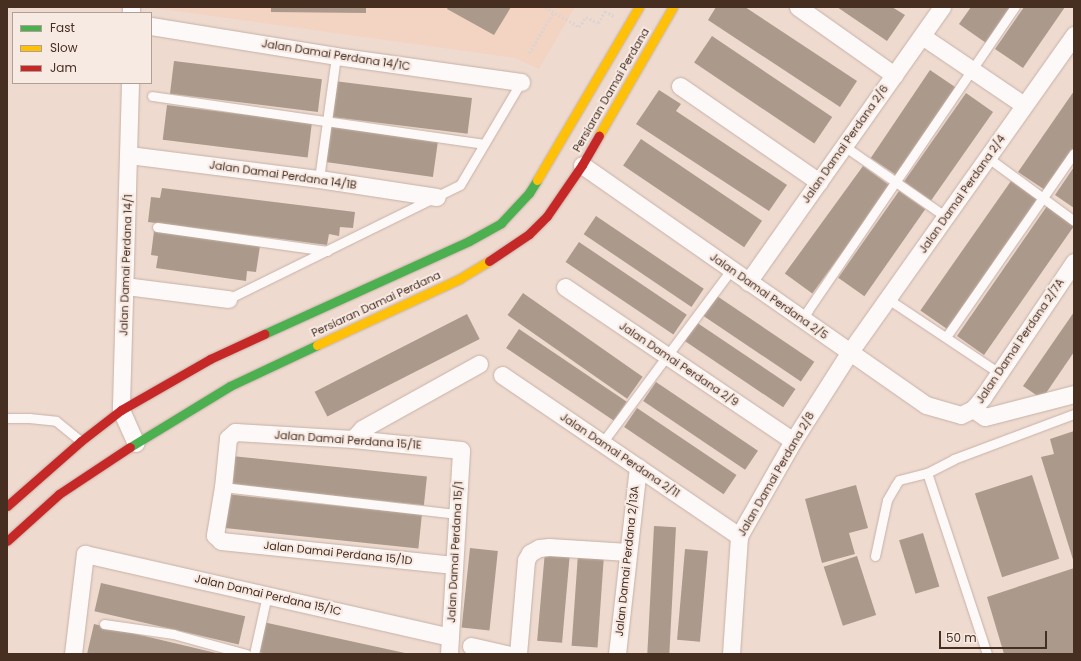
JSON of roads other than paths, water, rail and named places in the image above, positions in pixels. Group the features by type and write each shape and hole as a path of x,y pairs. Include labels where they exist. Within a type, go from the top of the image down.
{"main road":[{"name":"Persiaran Damai Perdana","path":"7,506 81,441 121,410 210,359 486,233 501,223 529,193 639,7"},
{"name":"Persiaran Damai Perdana","path":"7,541 59,494 136,443 230,386 459,279 484,265 529,234 547,216 582,164 673,7"},
{"path":"440,264 442,259 453,248"},
{"path":"447,275 459,279"}],"street":[{"path":"798,7 894,75"},
{"name":"Jalan Damai Perdana 2/6","path":"748,282 942,7"},
{"name":"Jalan Damai Perdana 14/1C","path":"152,26 336,56 521,82"},
{"name":"Jalan Damai Perdana 2/4","path":"849,353 1074,35"},
{"path":"922,36 1024,105"},
{"name":"Jalan Damai Perdana 14/1","path":"130,84 121,410 136,443"},
{"path":"680,86 819,182"},
{"name":"Jalan Damai Perdana 14/1B","path":"129,155 319,179 437,197"},
{"name":"Jalan Damai Perdana 2/5","path":"582,164 849,353 926,405 967,412 985,417 1074,394"},
{"name":"Jalan Damai Perdana 2/7A","path":"967,412 999,373 1071,272"},
{"path":"125,286 228,299"},
{"name":"Jalan Damai Perdana 2/9","path":"565,287 794,441"},
{"name":"Jalan Damai Perdana 2/8","path":"731,654 739,536 794,441 849,353"},
{"path":"353,439 362,429 479,364"},
{"name":"Jalan Damai Perdana 2/11","path":"502,375 739,536"},
{"name":"Jalan Damai Perdana 15/1E","path":"223,487 228,438 234,432 353,439 461,450"},
{"name":"Jalan Damai Perdana 15/1","path":"450,646 461,450"},
{"name":"Jalan Damai Perdana 2/13A","path":"617,654 638,467"},
{"name":"Jalan Damai Perdana 15/1D","path":"223,487 215,535 221,541 454,565"},
{"path":"518,654 526,560 530,553 539,548 549,547 628,552"},
{"name":"Jalan Damai Perdana 15/1C","path":"73,654 86,554 267,595 450,646"},
{"path":"471,646 506,654"}],"lane":[{"path":"803,320 808,310 1015,7"},
{"path":"319,179 336,56"},
{"path":"228,299 460,185 521,82"},
{"path":"152,96 484,144"},
{"path":"844,146 946,217"},
{"path":"946,337 1074,153"},
{"path":"987,157 1074,221"},
{"path":"157,227 327,251"},
{"path":"602,443 731,270"},
{"path":"888,299 999,373"},
{"path":"874,556 887,500 899,480 927,472 954,459 1074,414"},
{"path":"7,418 29,418 56,421 81,441"},
{"path":"927,472 987,654"},
{"path":"223,487 457,514"},
{"path":"254,654 267,595"},
{"path":"104,624 173,634 246,654"}]}
